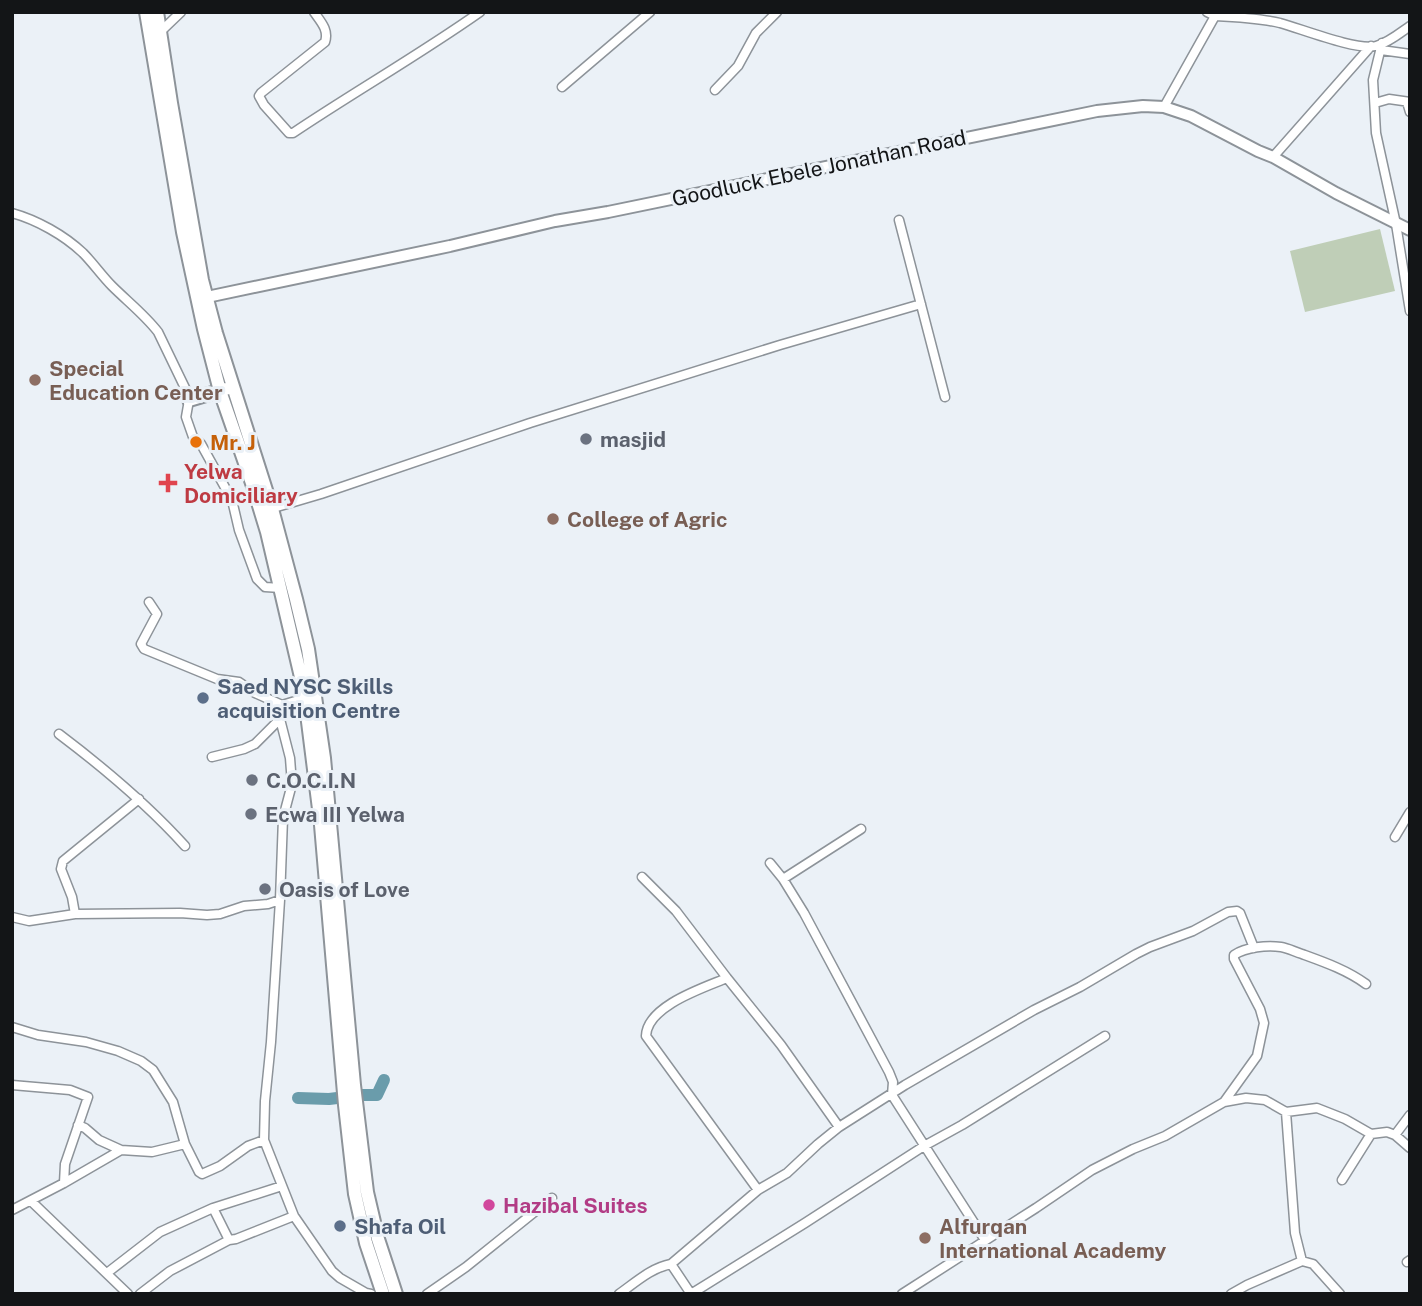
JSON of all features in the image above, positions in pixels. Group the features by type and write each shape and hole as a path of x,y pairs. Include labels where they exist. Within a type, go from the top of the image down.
{"main road":[{"path":"146,12 155,36 177,138 226,388"},
{"path":"157,12 155,36 183,232 204,329 296,599 308,649 324,758 349,1085"},
{"name":"Goodluck Ebele Jonathan Road","path":"207,297 555,221 1097,111 1143,106 1164,107 1191,116 1410,230"},
{"path":"189,400 226,388"},
{"path":"266,511 305,698 349,1085 358,1211 383,1294"},
{"path":"351,1105 370,1208 396,1294"}],"street":[{"path":"155,36 181,12"},
{"path":"314,12 326,30 325,42 259,96 289,133 454,31 480,12"},
{"path":"562,87 650,12"},
{"path":"715,90 738,66 756,33 777,12"},
{"path":"1164,107 1213,14 1250,15 1352,44 1381,46 1410,54"},
{"path":"1410,26 1381,46 1373,80 1376,133 1396,224 1410,311"},
{"path":"1273,157 1371,46"},
{"path":"1375,103 1389,99 1408,102 1410,112"},
{"path":"12,213 43,226 83,253 110,284 152,324 165,344 186,390 189,400 186,416 193,438 201,444 232,500 239,530 257,579 265,587 281,588"},
{"path":"899,220 945,397"},
{"path":"266,511 321,495 530,423 921,304"},
{"path":"149,603 157,614 142,644 144,649 217,679 239,682 255,693 282,705 305,698"},
{"path":"282,705 280,719 290,758 292,784 283,818 264,1140 294,1216 332,1271 368,1294"},
{"path":"212,757 255,744 280,719"},
{"path":"59,734 101,765 161,819 185,846"},
{"path":"75,914 72,897 61,869 63,861 139,799"},
{"path":"1395,837 1410,812"},
{"path":"783,879 861,829"},
{"path":"770,863 804,913 889,1072 893,1082 892,1094 985,1240"},
{"path":"642,877 676,911 781,1045 839,1127"},
{"path":"12,917 29,921 75,914 207,915 280,900"},
{"path":"619,1294 660,1266 671,1264 758,1190 787,1173 839,1127 1034,1010 1080,987 1117,964 1150,947 1193,931 1228,912 1240,913 1254,948"},
{"path":"1224,1102 1251,1066 1259,1049 1264,1023 1260,1009 1234,959 1236,953 1254,948 1282,947 1356,976 1366,984"},
{"path":"727,978 662,1010 646,1028 646,1036 758,1190"},
{"path":"12,1027 118,1051 141,1061 153,1070 173,1102 186,1144 202,1174 220,1166 248,1146 264,1140"},
{"path":"671,1264 691,1294 924,1146 1105,1036"},
{"path":"12,1085 70,1090 88,1097 65,1164 64,1183"},
{"path":"902,1294 1092,1170 1165,1136 1224,1102 1246,1097 1265,1100 1286,1111 1317,1108 1345,1119 1371,1134 1388,1132 1395,1135 1410,1148"},
{"path":"1286,1111 1295,1233 1302,1261"},
{"path":"1395,1135 1410,1115"},
{"path":"78,1125 99,1140 121,1150 152,1152 186,1144"},
{"path":"1342,1180 1371,1134"},
{"path":"12,1210 121,1150"},
{"path":"107,1273 160,1232 213,1208 282,1186"},
{"path":"427,1294 466,1267 552,1198"},
{"path":"31,1201 128,1294"},
{"path":"213,1208 229,1240"},
{"path":"140,1294 170,1271 229,1240 294,1216"},
{"path":"1231,1294 1302,1261 1313,1264 1339,1294"}],"green space":[{"path":"1380,229 1395,291 1305,312 1290,251"}],"waterway":[{"path":"298,1098 329,1099 377,1095 384,1080"}],"place":[{"name":"Special Education Center","path":"35,380"},
{"name":"masjid","path":"586,439"},
{"name":"Mr. J","path":"196,442"},
{"name":"Yelwa Domiciliary","path":"168,483"},
{"name":"College of Agric","path":"553,519"},
{"name":"Saed NYSC Skills acquisition Centre","path":"203,698"},
{"name":"C.O.C.I.N","path":"252,780"},
{"name":"Ecwa III Yelwa","path":"251,814"},
{"name":"Oasis of Love","path":"265,889"},
{"name":"Hazibal Suites","path":"489,1205"},
{"name":"Shafa Oil","path":"340,1226"},
{"name":"Alfurqan International Academy","path":"925,1238"}]}
